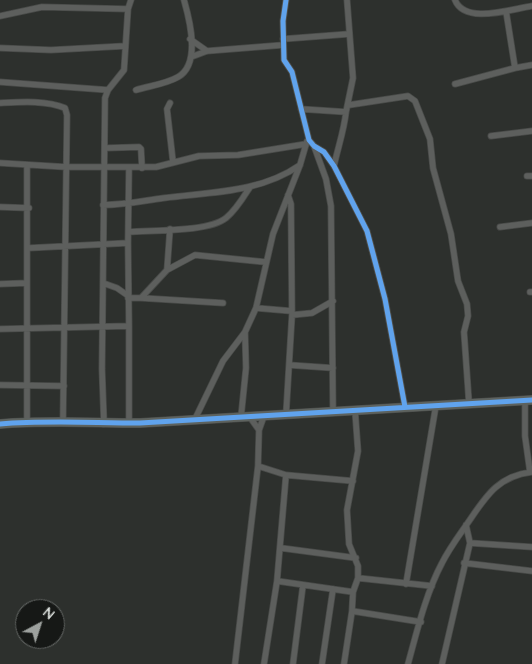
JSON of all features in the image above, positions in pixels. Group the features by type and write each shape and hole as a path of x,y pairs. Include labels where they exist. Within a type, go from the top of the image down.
{"street":[{"path":"42,0 42,7"},
{"path":"76,7 77,0"},
{"path":"136,90 179,76 187,68 191,58 184,0"},
{"path":"286,0 283,42 284,60 292,72 308,137 314,146 330,196 333,300 333,412"},
{"path":"334,166 338,143 344,134 353,78 347,0"},
{"path":"455,0 460,9 469,14 532,6"},
{"path":"524,0 524,7"},
{"path":"0,16 42,7 76,7 130,3 124,70 108,90 106,98 106,166 103,205 104,424"},
{"path":"506,10 515,68"},
{"path":"191,58 207,51 349,34"},
{"path":"190,38 207,51"},
{"path":"0,48 51,50 125,46"},
{"path":"455,84 532,65"},
{"path":"0,82 108,90"},
{"path":"301,109 348,108 408,96 415,101 430,139 433,168 451,234 459,284 467,304 468,316 464,332 469,403"},
{"path":"0,103 29,102 65,108 67,115 63,421"},
{"path":"170,103 167,109 173,162"},
{"path":"491,136 532,131"},
{"path":"195,419 223,361 244,332 256,308 274,228 300,165 308,137"},
{"path":"0,162 66,167 156,168 199,156 238,155 306,144"},
{"path":"106,148 139,146 141,149 142,168"},
{"path":"314,146 324,152 334,166 367,231 385,299 404,407"},
{"path":"27,165 29,208 27,423"},
{"path":"103,205 129,205 164,198 250,187 287,174 300,165"},
{"path":"129,167 129,423"},
{"path":"129,232 202,227 219,223 233,212 250,187"},
{"path":"286,415 291,313 291,204 288,195"},
{"path":"0,207 29,208"},
{"path":"500,227 532,223"},
{"path":"168,270 170,228"},
{"path":"29,248 128,243"},
{"path":"141,298 168,270 195,255 265,262"},
{"path":"0,284 27,283"},
{"path":"103,283 120,289 128,296 223,303"},
{"path":"256,308 291,313 312,313 333,300"},
{"path":"0,329 129,326"},
{"path":"244,332 247,357 245,417 259,430"},
{"path":"289,365 333,368"},
{"path":"0,385 64,386"},
{"path":"0,424 63,421 104,424 129,423 530,400 525,436 531,472 511,478 496,486 476,508 447,552 432,586 408,664"},
{"path":"406,584 436,405"},
{"path":"344,664 354,592 358,578 356,558 349,544 348,518 358,445 355,410"},
{"path":"235,664 258,466 259,430 264,416"},
{"path":"258,466 286,475 353,481"},
{"path":"264,664 277,581 286,475"},
{"path":"442,664 470,543 466,525"},
{"path":"470,543 532,547"},
{"path":"280,548 356,558"},
{"path":"464,563 532,571"},
{"path":"358,578 432,586"},
{"path":"277,581 354,592"},
{"path":"293,664 303,585"},
{"path":"322,664 334,589"},
{"path":"352,611 421,622"}],"cycle path":[{"path":"286,0 283,21 284,60 292,72 309,140 314,146 324,152 334,166 367,231 385,299 405,407"},
{"path":"0,424 53,422 140,423 532,400"}]}
